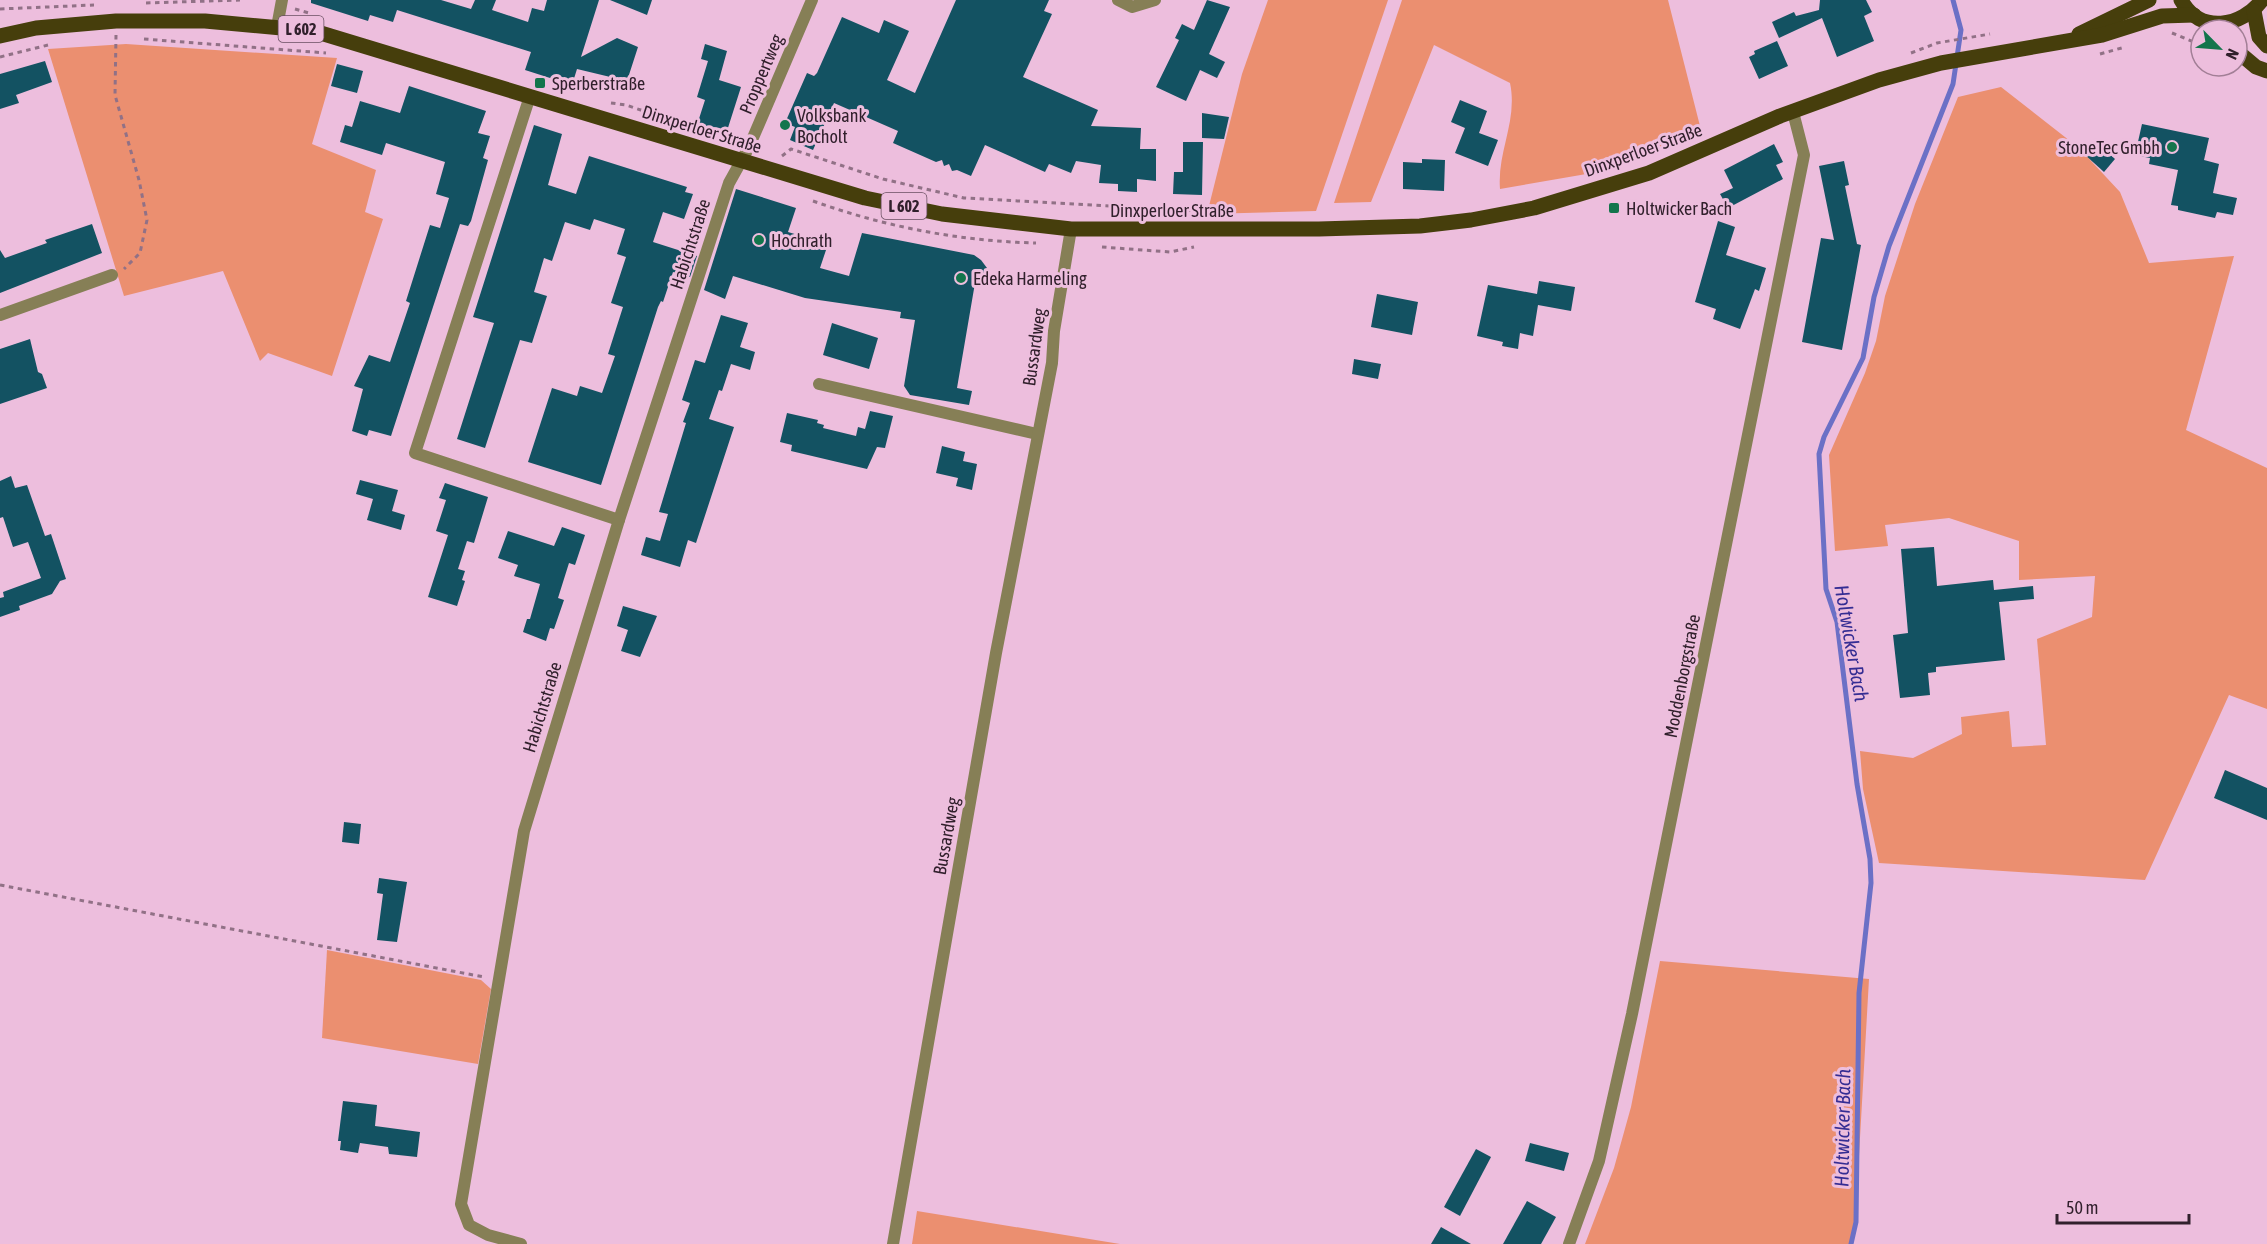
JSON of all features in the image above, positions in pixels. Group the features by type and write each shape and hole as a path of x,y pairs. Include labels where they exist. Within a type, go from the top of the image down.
{"main road":[{"name":"Dinxperloer Straße","path":"2066,40 2150,0"},
{"path":"2181,0 2199,18"},
{"path":"2242,18 2258,5"},
{"path":"2258,5 2259,37 2267,46"},
{"name":"Dinxperloer Straße","path":"0,36 36,28 116,21 205,21 314,31 865,198 942,214 1071,229 1319,230 1471,220 1534,208 1649,173 1793,112 1879,80 1973,56 2102,35 2162,15 2194,15"},
{"path":"2249,61 2267,71"}],"street":[{"path":"277,27 282,0"},
{"name":"Proppertweg","path":"741,161 812,0"},
{"path":"1118,0 1132,7 1155,0"},
{"path":"530,96 415,453 619,520"},
{"name":"Moddenborgstraße","path":"1569,1244 1599,1161 1632,1014 1802,167 1804,156 1793,112"},
{"name":"Habichtstraße","path":"521,1244 488,1235 469,1225 461,1204 524,831 619,520 729,183 741,161"},
{"name":"Bussardweg","path":"893,1244 996,653 1052,363 1054,332 1071,229"},
{"path":"0,315 112,275"},
{"path":"819,384 1037,434"}],"path":[{"path":"112,275 120,273 141,253 147,220 139,180 115,95 116,21"},
{"path":"1906,55 1937,43 1990,34"},
{"path":"105,39 124,37"},
{"path":"136,38 336,53"},
{"path":"0,57 59,44"},
{"path":"626,105 682,124"},
{"path":"780,157 791,150 883,179 964,198 1203,212"},
{"path":"808,199 922,233 982,242 1069,244 1170,252 1203,244"},
{"path":"0,885 500,980"}],"shaded area":[{"path":"1268,0 1388,0 1316,211 1207,214 1242,74"},
{"path":"1402,0 1668,0 1701,130 1598,172 1500,189 1501,162 1510,123 1512,97 1510,83 1434,45 1371,202 1334,203"},
{"path":"126,44 337,58 312,144 376,170 365,212 383,219 332,376 268,353 260,361 223,271 124,296 48,49"},
{"path":"2001,87 2079,148 2120,192 2149,263 2234,256 2186,430 2267,468 2267,709 2229,695 2145,880 1879,863 1863,789 1860,751 1913,758 1962,734 1961,717 2009,711 2012,747 2046,745 2037,639 2092,617 2095,576 2019,580 2019,541 1949,518 1885,525 1888,546 1835,551 1829,455 1865,373 1876,341 1885,296 1915,204 1958,97"},
{"path":"327,950 481,980 491,989 478,1064 322,1038"},
{"path":"1660,961 1869,979 1855,1226 1851,1244 1585,1244 1614,1168 1631,1107"},
{"path":"917,1211 1120,1244 912,1244"}],"building":[{"path":"311,0 441,0 471,9 475,0 496,0 492,10 528,22 532,8 544,11 547,0 599,0 581,57 617,38 638,47 627,81 577,69 572,85 525,70 531,52 397,10 393,22 370,15 368,21 311,3"},
{"path":"610,0 652,0 647,15"},
{"path":"956,0 1049,0 1044,11 1052,14 1023,77 1098,110 1091,126 1141,128 1140,149 1156,149 1156,181 1137,179 1137,192 1118,191 1118,184 1099,183 1101,165 1076,161 1071,173 1049,164 1045,172 985,145 971,176 957,170 952,171 949,164 944,166 942,160 936,162 893,143 898,131 834,103 813,150 790,140 795,127 785,123 807,73 814,76 817,73 842,17 879,33 884,20 909,31 887,80 915,93"},
{"path":"1207,0 1230,7 1209,54 1225,62 1217,78 1200,70 1186,101 1156,87 1179,40 1175,38 1182,24 1194,30"},
{"path":"1820,0 1866,0 1872,12 1864,16 1874,41 1837,57 1822,18 1779,38 1772,22 1794,12 1796,16 1819,10"},
{"path":"1777,41 1788,66 1759,79 1749,57 1755,54 1754,51"},
{"path":"705,44 727,51 719,80 741,87 726,134 697,125 705,100 697,97 708,61 701,59"},
{"path":"45,61 52,82 16,95 19,103 0,109 0,74"},
{"path":"337,64 363,71 357,93 331,86"},
{"path":"409,86 486,111 478,133 490,136 483,158 488,160 471,221 468,226 460,224 391,436 369,430 367,436 352,431 363,389 354,386 369,355 390,362 410,303 406,301 430,225 440,228 449,198 436,194 445,162 386,143 382,155 340,142 345,125 352,127 360,101 400,113"},
{"path":"1460,100 1487,111 1479,133 1498,140 1488,166 1455,153 1465,128 1451,122"},
{"path":"1202,113 1229,117 1224,139 1202,138"},
{"path":"2142,124 2209,138 2204,160 2219,164 2213,193 2237,198 2233,215 2217,212 2215,218 2178,210 2178,206 2171,205 2178,170 2149,164 2150,158 2135,155"},
{"path":"534,125 562,134 548,185 576,194 589,156 687,187 685,192 693,194 684,219 663,212 653,242 697,256 690,277 673,272 663,302 661,301 658,307 601,485 528,462 552,388 577,396 580,386 602,393 615,356 608,354 623,307 611,303 626,257 617,254 625,229 594,219 590,230 565,222 552,261 544,258 534,292 547,296 532,343 520,340 485,448 457,439 494,323 473,317"},
{"path":"2095,141 2115,159 2104,172 2084,154"},
{"path":"1183,142 1203,142 1202,195 1173,194 1174,172 1183,172"},
{"path":"1774,144 1783,162 1776,165 1783,179 1728,208 1720,194 1733,188 1724,170"},
{"path":"1422,159 1445,160 1444,191 1403,189 1403,162 1422,163"},
{"path":"1844,161 1849,185 1845,186 1857,244 1861,245 1842,350 1802,342 1821,238 1834,240 1819,166"},
{"path":"736,189 796,208 788,232 828,244 820,268 849,276 862,233 974,255 981,260 987,268 993,286 975,283 957,388 972,391 969,405 910,395 904,386 915,320 900,318 901,312 805,298 733,276 725,299 704,290"},
{"path":"1718,221 1735,227 1726,255 1766,268 1759,291 1755,289 1740,329 1713,319 1716,309 1695,302"},
{"path":"92,224 102,253 0,293 0,250 5,258 47,243 45,240"},
{"path":"1539,281 1575,287 1571,311 1538,305 1533,336 1520,333 1518,349 1502,346 1503,342 1477,336 1488,285 1537,294"},
{"path":"1377,294 1418,302 1412,335 1371,327"},
{"path":"721,315 748,323 740,347 755,352 750,370 731,364 722,391 719,390 709,419 734,427 696,543 688,540 680,567 641,555 646,537 660,541 668,514 659,512 690,403 682,400 695,360 705,363"},
{"path":"832,323 878,338 869,369 823,355"},
{"path":"30,339 38,372 42,374 47,388 0,404 0,349"},
{"path":"1354,359 1381,364 1378,379 1352,374"},
{"path":"870,411 893,416 885,448 877,447 867,469 791,451 792,445 780,442 787,413 818,420 817,423 824,425 823,428 856,436 858,427 865,429"},
{"path":"942,446 965,452 963,461 977,464 972,490 956,486 958,478 936,473"},
{"path":"11,476 15,488 27,485 45,536 51,534 66,579 60,581 52,594 19,606 20,610 0,617 0,598 4,597 3,592 41,578 28,542 13,547 3,517 0,518 0,481"},
{"path":"360,480 398,490 392,511 405,515 401,530 367,520 373,499 356,494"},
{"path":"445,483 488,497 474,543 467,541 458,569 465,571 462,580 465,581 457,606 428,597 448,535 436,531 446,500 439,498"},
{"path":"562,527 585,535 575,565 569,563 558,598 564,600 554,629 550,628 546,641 523,632 527,619 530,619 540,584 514,576 518,565 498,558 508,531 554,546"},
{"path":"1934,547 1937,586 1993,580 1994,590 2033,586 2034,599 1999,602 2005,660 1936,667 1936,672 1928,673 1930,695 1900,698 1893,635 1908,633 1901,549"},
{"path":"623,606 657,616 640,657 621,651 628,630 617,626"},
{"path":"2225,770 2267,788 2267,820 2214,798"},
{"path":"344,822 361,824 359,844 342,842"},
{"path":"379,878 407,882 397,942 377,940 383,894 377,893"},
{"path":"343,1101 377,1105 375,1126 420,1132 417,1157 389,1154 388,1147 360,1143 358,1153 340,1150 341,1141 338,1141"},
{"path":"1530,1143 1569,1153 1564,1171 1525,1161"},
{"path":"1476,1149 1491,1157 1460,1216 1444,1207"},
{"path":"1527,1201 1556,1217 1541,1244 1503,1244"},
{"path":"1441,1227 1471,1244 1431,1244"}],"waterway":[{"name":"Holtwicker Bach","path":"1851,1244 1856,1222 1859,993 1871,883 1870,859 1857,784 1837,622 1826,589 1819,454 1824,437 1863,358 1874,297 1889,246 1953,84 1961,30 1953,0"}],"place":[{"name":"Sperberstraße","path":"540,83"},
{"name":"Volksbank Bocholt","path":"785,125"},
{"name":"StoneTec Gmbh","path":"2172,147"},
{"name":"Holtwicker Bach","path":"1614,208"},
{"name":"Hochrath","path":"759,240"},
{"name":"Edeka Harmeling","path":"961,278"}]}
